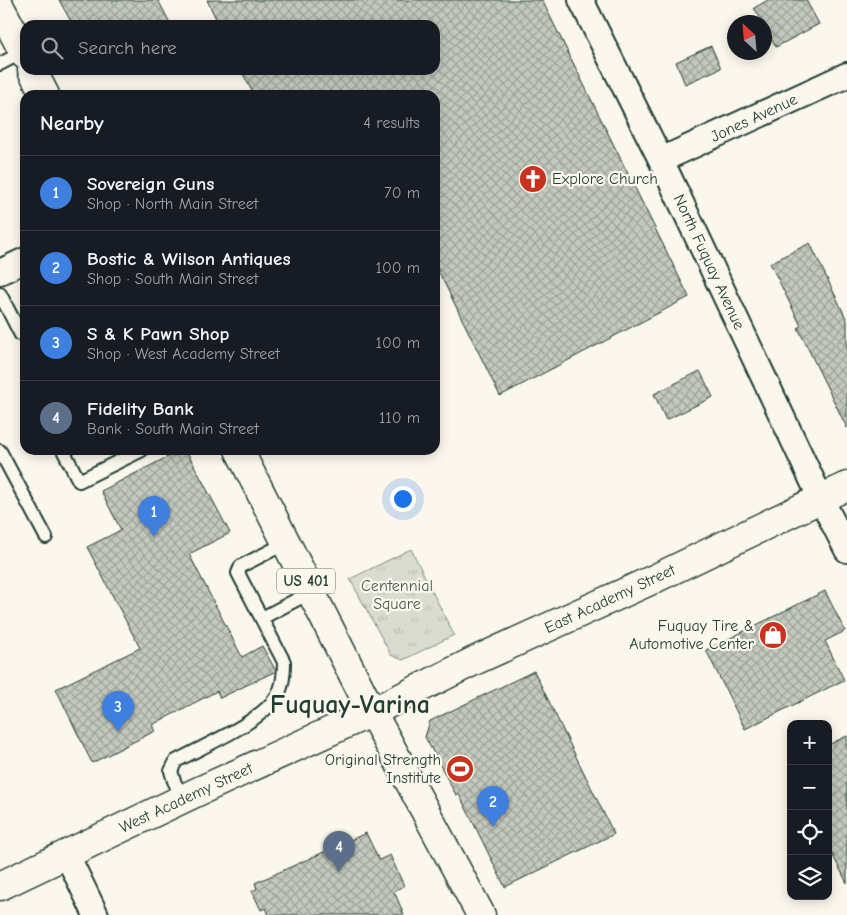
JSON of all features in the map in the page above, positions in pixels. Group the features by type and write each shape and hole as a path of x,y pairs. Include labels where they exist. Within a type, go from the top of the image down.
{"main road":[{"path":"0,7 20,60"},
{"path":"31,75 41,90"},
{"name":"US 401","path":"242,455 372,712 481,915"},
{"name":"East Academy Street","path":"372,712 474,661 654,579 847,486"},
{"name":"West Academy Street","path":"0,886 372,712"}],"street":[{"name":"North Fuquay Avenue","path":"581,0 661,160 821,499 847,550"},
{"name":"Jones Avenue","path":"661,160 847,77"},
{"path":"0,272 20,262"},
{"path":"67,855 96,915"}],"lane":[{"path":"0,294 20,331"},
{"path":"0,451 46,537"},
{"path":"66,455 79,481 132,455"},
{"path":"183,799 171,771 176,760 255,720 269,708 278,694 284,676 284,662 238,573 241,566 286,542"},
{"path":"262,618 311,592"}],"green space":[{"name":"Centennial Square","path":"411,549 454,635 403,660 391,655 350,579"}],"building":[{"path":"59,0 158,0 168,20 70,20"},
{"name":"Explore Church","path":"207,0 542,0 689,297 500,396 440,274 440,90 251,90 244,75 440,75 440,20 217,20"},
{"path":"768,0 806,0 819,24 776,47 772,40 772,15 758,15 754,8"},
{"path":"711,46 721,68 685,84 676,62"},
{"path":"810,243 847,320 847,428 798,328 801,326 770,263"},
{"path":"700,371 713,397 666,420 654,394"},
{"path":"171,455 189,455 230,533 189,554 242,657 262,646 276,671 220,698 217,691 152,725 155,731 92,763 56,689 140,648 87,547 121,530 101,491"},
{"path":"825,591 845,631 825,641 844,680 745,729 706,650"},
{"path":"534,671 614,834 505,887 459,794 456,795 425,737 430,721"},
{"path":"847,736 847,883 832,854 832,743"},
{"path":"366,833 379,860 390,855 404,886 394,891 404,915 269,915 266,908 261,910 252,891 257,889 255,883"}],"place":[{"name":"Explore Church","path":"533,179"},
{"name":"Sovereign Guns","path":"154,537"},
{"name":"Fuquay Tire & Automotive Center","path":"773,635"},
{"name":"S & K Pawn Shop","path":"118,732"},
{"name":"Original Strength Institute","path":"460,769"},
{"name":"Bostic & Wilson Antiques","path":"493,827"},
{"name":"Fidelity Bank","path":"339,872"}],"district":[{"name":"Fuquay-Varina","path":"350,705"}]}
